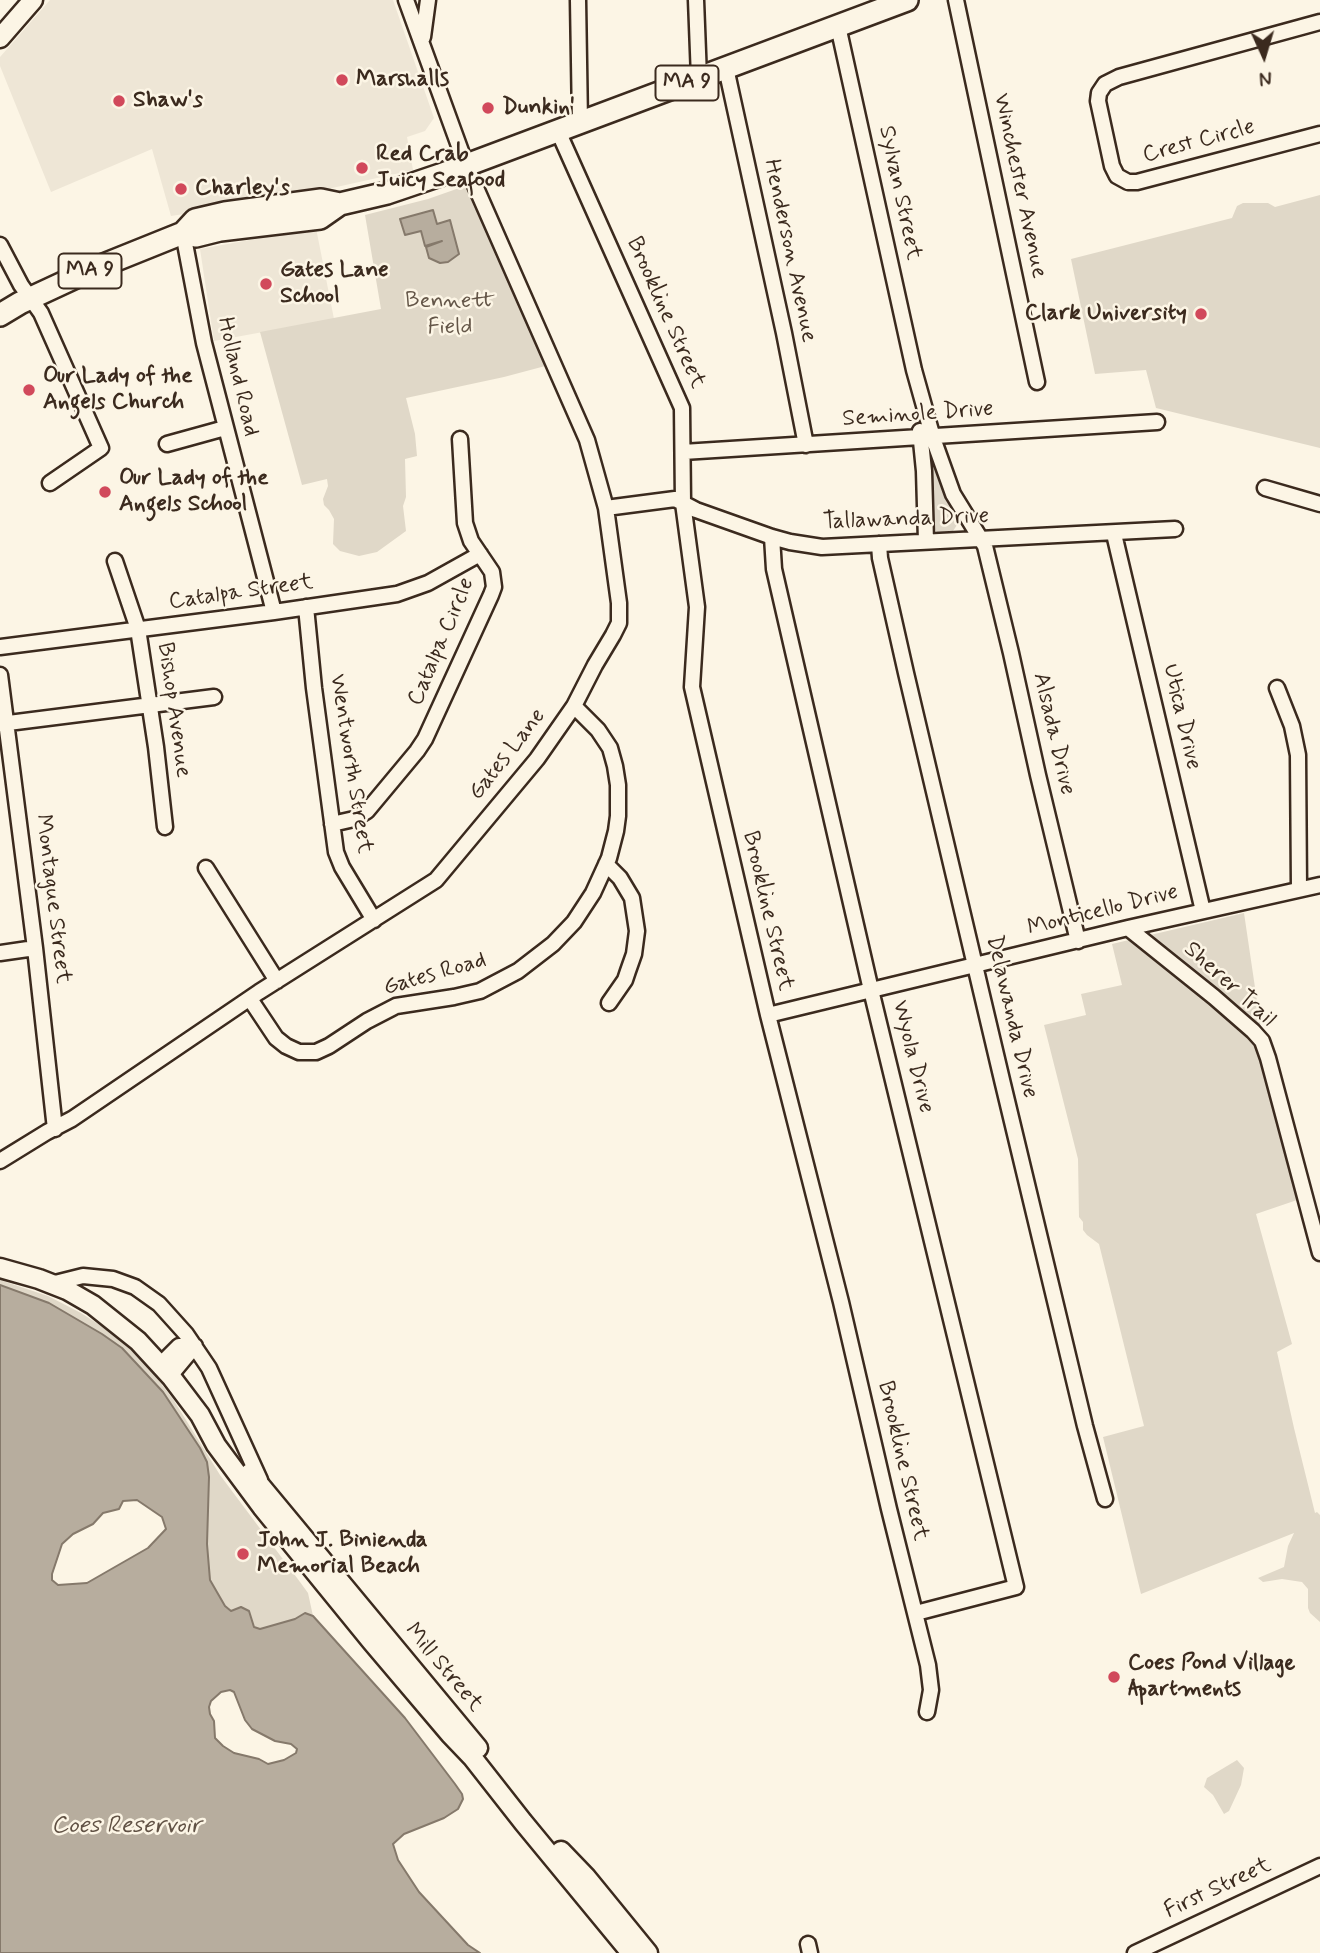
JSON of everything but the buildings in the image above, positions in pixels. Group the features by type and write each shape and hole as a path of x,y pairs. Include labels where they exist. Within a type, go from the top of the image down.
{"highway":[{"name":"MA 9","path":"0,315 20,303 128,254 184,233 195,220 321,200 340,204 398,190 838,26 881,4 907,0"}],"main road":[{"path":"0,38 33,0"},
{"name":"Mill Street","path":"0,1268 51,1284 93,1305 138,1341 221,1436 478,1748 517,1806 631,1953"},
{"name":"Mill Street","path":"200,1415 216,1445 262,1507 380,1653 450,1734 586,1877 648,1953"}],"street":[{"name":"Gates Lane","path":"0,1161 55,1129 250,999 436,880 537,759 574,706 594,665 614,635 620,619 606,508 580,421 466,164 407,0"},
{"path":"422,41 428,0"},
{"path":"578,0 580,122"},
{"path":"696,0 699,78"},
{"name":"Winchester Avenue","path":"956,0 1037,382"},
{"name":"Crest Circle","path":"1320,22 1119,77 1105,84 1099,93 1098,101 1112,166 1117,176 1128,182 1320,134"},
{"name":"Sylvan Street","path":"838,26 927,438 953,494 981,538"},
{"name":"Henderson Avenue","path":"726,68 806,445"},
{"name":"Brookline Street","path":"558,131 682,408 683,503 697,607 692,687 768,1015 841,1301 916,1613 929,1671 927,1712"},
{"name":"Holland Road","path":"184,233 204,343 274,612"},
{"path":"0,245 30,299 41,313 101,448 50,483"},
{"name":"Seminole Drive","path":"683,452 1157,422"},
{"path":"167,444 225,428"},
{"name":"Sylvan Street","path":"926,541 924,471 927,438"},
{"name":"Catalpa Circle","path":"332,824 354,818 372,806 425,739 494,587 492,572 471,541 465,523 460,439"},
{"path":"1265,488 1320,504"},
{"name":"Tallawanda Drive","path":"606,508 675,499 696,510 772,537 822,547 1175,529"},
{"name":"Utica Drive","path":"1114,534 1203,911"},
{"name":"Wyola Drive","path":"772,537 774,569 1016,1587 916,1613"},
{"name":"Alsada Drive","path":"981,538 996,589 1078,940"},
{"name":"Delawanda Drive","path":"879,544 905,673 1105,1499"},
{"name":"Catalpa Street","path":"0,647 391,595 428,583 480,554"},
{"name":"Bishop Avenue","path":"115,561 138,629 164,827"},
{"name":"Wentworth Street","path":"306,607 314,688 338,857 374,920"},
{"name":"Montague Street","path":"0,675 3,724 36,948 55,1129"},
{"path":"1277,688 1292,726 1298,755 1299,889"},
{"path":"3,724 214,697"},
{"name":"Gates Road","path":"250,999 276,1038 294,1051 310,1052 329,1046 396,1006 480,991 518,971 553,944 581,912 593,892 614,840 618,816 615,766 606,742 574,706"},
{"path":"606,864 620,878 632,898 637,931 634,954 625,980 609,1003"},
{"path":"206,869 277,982"},
{"name":"Monticello Drive","path":"768,1015 1128,928 1320,885"},
{"name":"Sherer Trail","path":"1128,928 1262,1041 1320,1253"},
{"path":"0,953 36,948"},
{"path":"51,1284 74,1277 113,1279 135,1287 159,1304 195,1346 215,1379 265,1491"},
{"path":"165,1371 195,1346"},
{"name":"First Street","path":"1135,1953 1155,1949 1320,1866"}],"shaded area":[{"path":"50,0 393,0 434,118 425,131 407,137 413,170 287,198 171,216 152,149 51,192 0,66 0,57"},
{"name":"Gates Lane School","path":"316,228 334,319 214,341 200,249"}],"green space":[{"name":"Bennett Field","path":"469,187 549,365 406,398 415,434 417,456 405,459 406,497 403,506 406,531 377,552 359,556 340,551 333,544 334,519 324,505 327,479 302,485 260,332 381,309 365,215 428,199"},
{"name":"Clark University","path":"1320,195 1320,448 1156,408 1146,370 1095,374 1071,259 1232,218 1237,206 1243,203 1268,203 1275,207"},
{"path":"929,450 935,454 959,522 953,531 938,533 932,520"},
{"path":"1244,913 1270,1089 1300,1199 1256,1214 1292,1344 1277,1352 1315,1513 1320,1515 1320,1622 1310,1613 1308,1589 1302,1582 1282,1579 1263,1582 1258,1578 1284,1567 1294,1533 1141,1594 1103,1437 1144,1426 1099,1244 1083,1230 1083,1222 1079,1217 1078,1159 1044,1025 1086,1015 1081,994 1122,985 1112,944"},
{"name":"John J. Binienda Memorial Beach","path":"0,1280 48,1296 81,1313 106,1329 149,1368 173,1399 220,1475 308,1593 313,1616 305,1613 295,1619 260,1629 254,1627 248,1611 231,1611 225,1606 210,1581 207,1462 163,1392 122,1348 102,1334 49,1303 0,1285"},
{"path":"1237,1760 1244,1768 1241,1785 1229,1811 1224,1814 1213,1795 1204,1787 1207,1778"}],"water":[{"path":"433,210 437,224 450,220 459,254 448,262 440,263 429,258 426,247 442,241 425,246 421,231 405,235 400,219"},
{"name":"Coes Reservoir","path":"0,1285 49,1303 102,1334 122,1348 163,1392 207,1462 210,1580 225,1606 231,1611 241,1607 249,1611 254,1627 260,1629 295,1619 305,1613 313,1616 405,1718 455,1784 463,1799 458,1809 444,1818 404,1834 393,1844 398,1860 419,1892 468,1945 480,1953 0,1953","holes":["137,1500 162,1517 166,1529 148,1548 87,1583 58,1585 52,1580 62,1544 73,1534 93,1524 103,1513 119,1509 123,1501","221,1692 234,1692 245,1720 252,1729 275,1741 291,1744 297,1749 296,1753 284,1760 268,1764 234,1753 223,1746 215,1738 214,1721 209,1707 211,1701"]}],"place":[{"name":"Marshalls","path":"342,80"},
{"name":"Shaw's","path":"119,101"},
{"name":"Dunkin'","path":"488,108"},
{"name":"Red Crab Juicy Seafood","path":"362,168"},
{"name":"Charley's","path":"181,189"},
{"name":"Gates Lane School","path":"266,284"},
{"name":"Clark University","path":"1201,314"},
{"name":"Our Lady of the Angels Church","path":"29,390"},
{"name":"Our Lady of the Angels School","path":"105,492"},
{"name":"John J. Binienda Memorial Beach","path":"243,1554"},
{"name":"Coes Pond Village Apartments","path":"1114,1677"}]}
